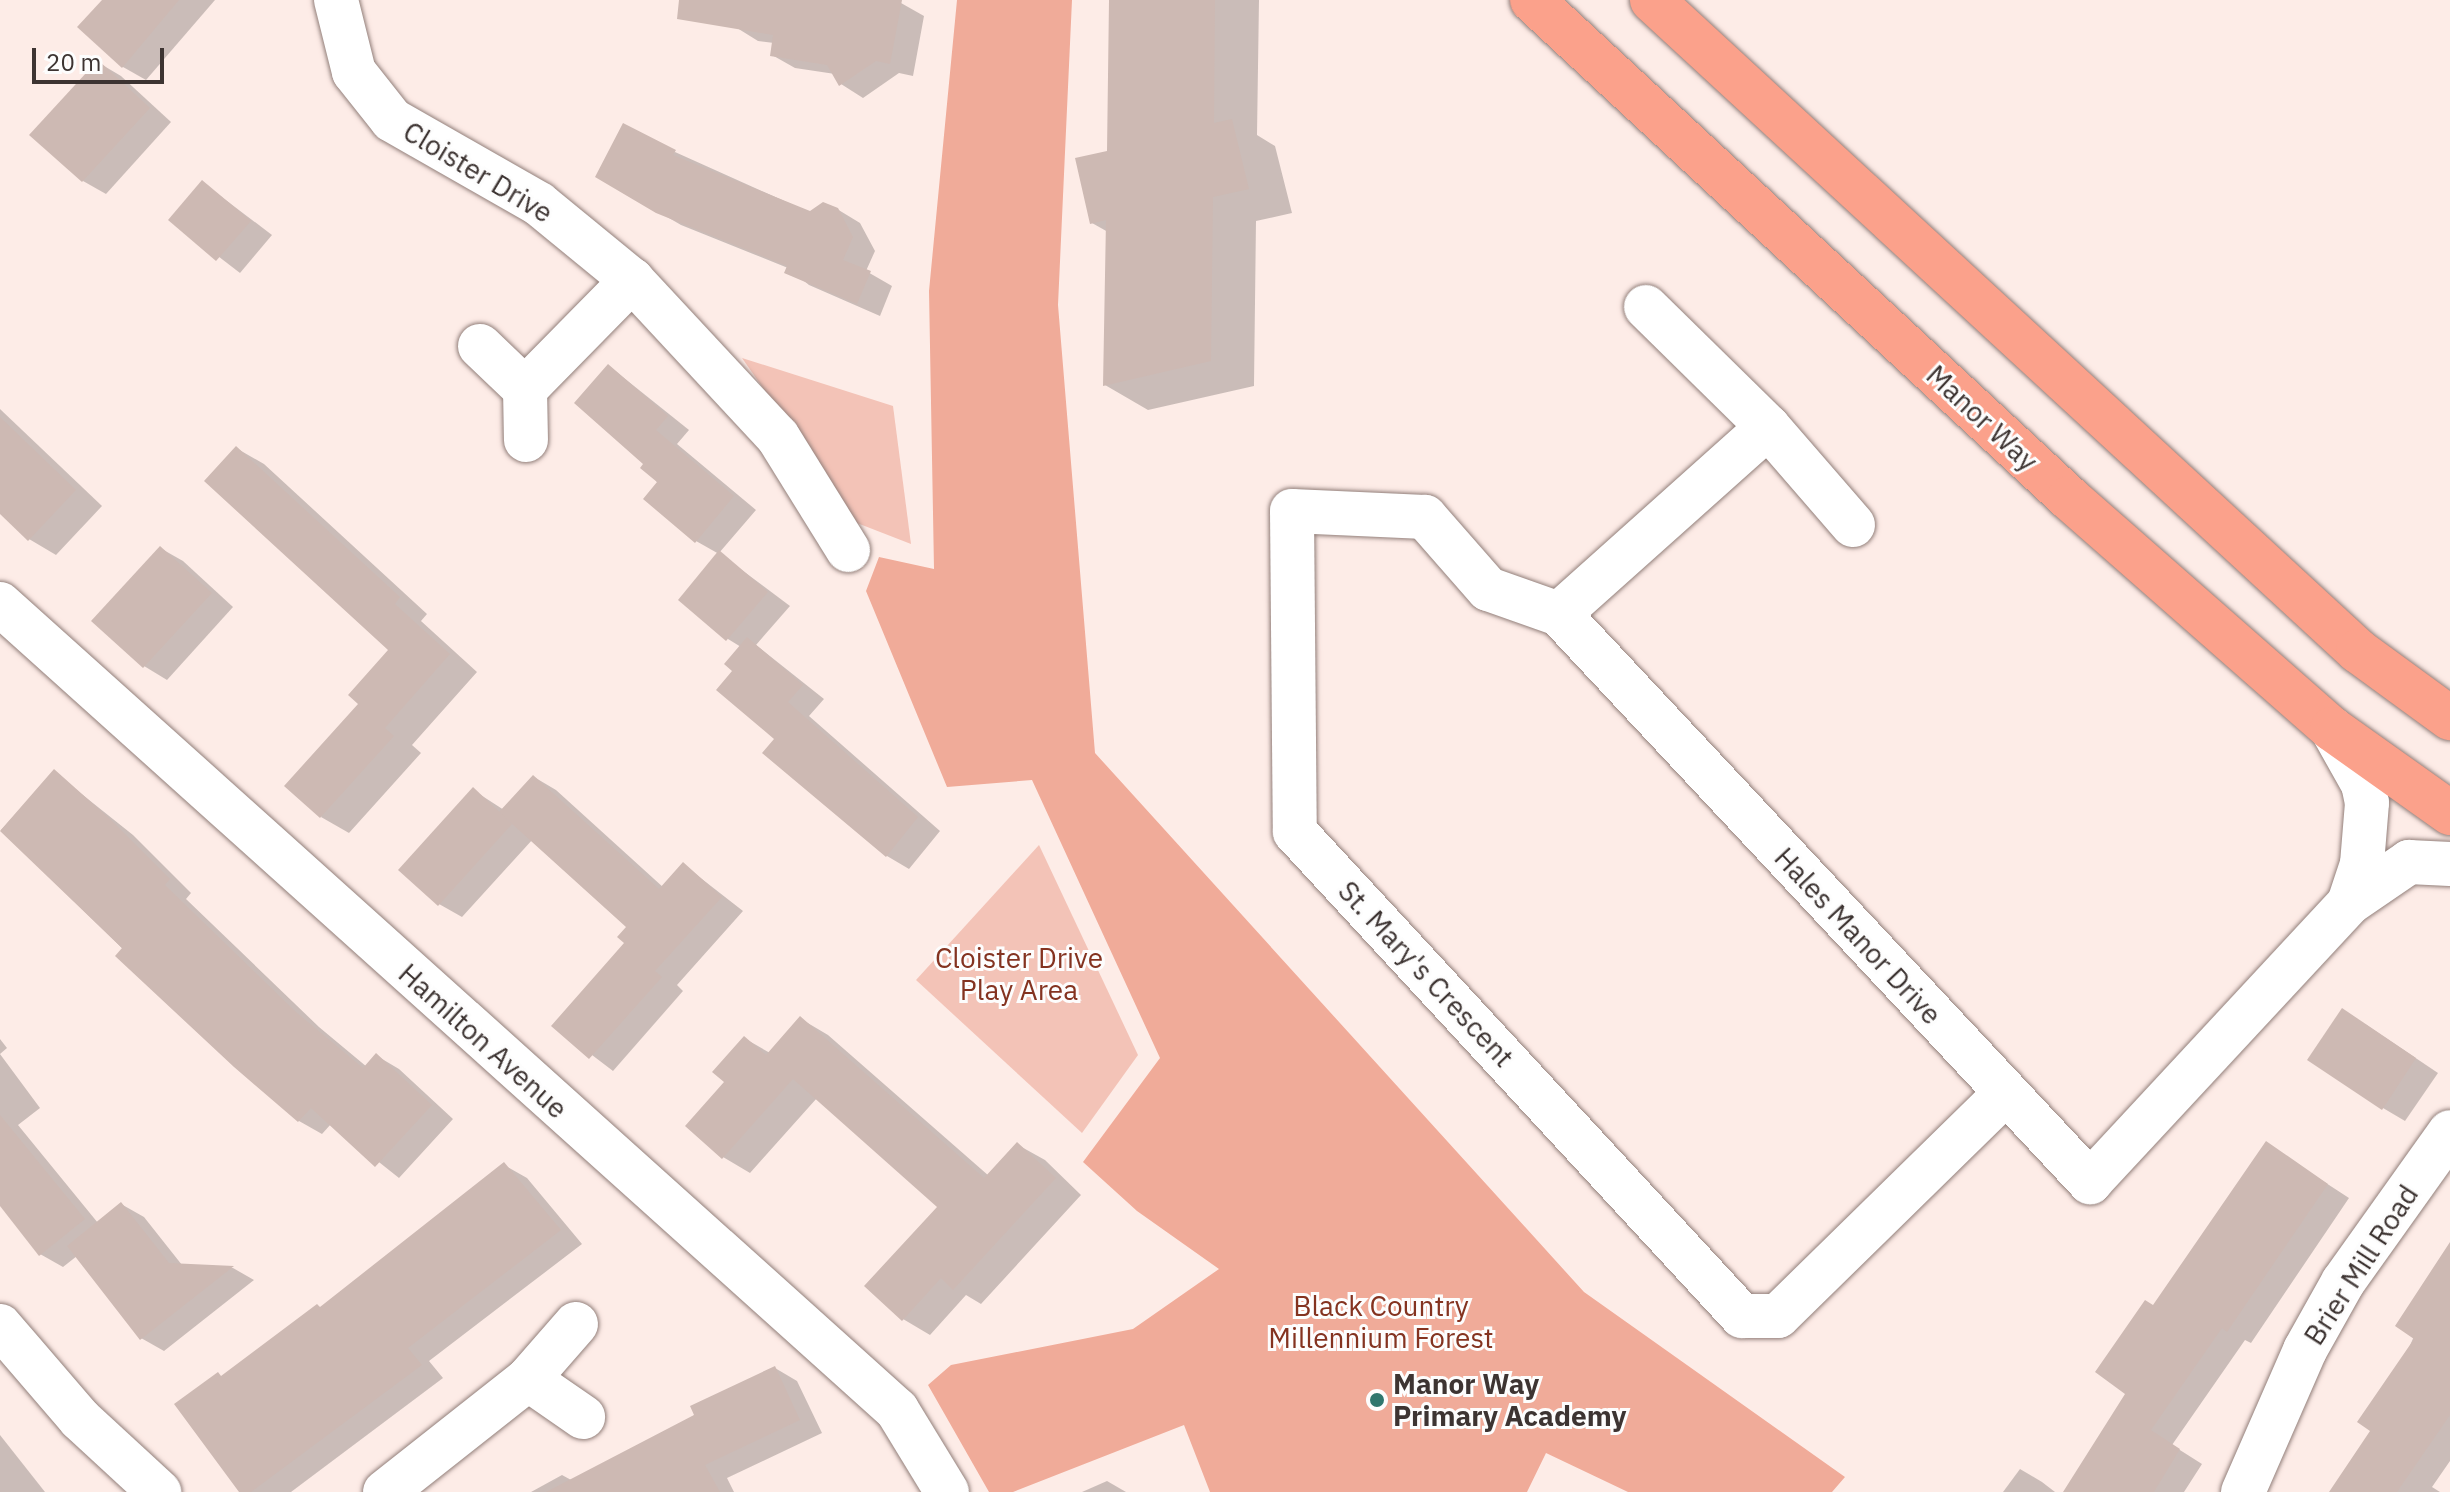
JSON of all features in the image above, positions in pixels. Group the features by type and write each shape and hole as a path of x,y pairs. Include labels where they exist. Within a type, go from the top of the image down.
{"highway":[{"name":"Manor Way","path":"1532,0 2069,498 2332,729 2450,813"},
{"path":"1652,0 2347,641 2450,718"}],"street":[{"name":"Cloister Drive","path":"336,0 354,72 392,120 539,204 632,280 778,437 848,550"},
{"path":"525,389 632,280"},
{"path":"1646,307 1768,427 1853,525"},
{"path":"480,346 525,389 526,440"},
{"path":"1559,614 1768,427"},
{"name":"St. Mary's Crescent","path":"1559,614 1488,589 1425,517 1292,511 1295,832 1742,1316 1778,1316 2005,1094"},
{"name":"Hamilton Avenue","path":"0,604 897,1410 947,1492"},
{"name":"Hales Manor Drive","path":"1559,614 2090,1182 2349,903 2409,862 2450,864"},
{"name":"Hales Manor Drive","path":"2332,729 2363,784 2367,803 2362,864 2349,903"},
{"name":"Brier Mill Road","path":"2243,1492 2305,1350 2343,1282 2450,1132"},
{"path":"385,1492 528,1379 576,1324"},
{"path":"0,1326 80,1419 159,1492"},
{"path":"528,1379 583,1417"}],"green space":[{"name":"Black Country Millennium Forest","path":"957,0 1072,0 1058,305 1095,753 1584,1292 1845,1477 1832,1492 1628,1492 1546,1453 1527,1492 1210,1492 1184,1425 1013,1492 989,1492 928,1385 951,1365 1133,1329 1219,1269 1137,1211 1083,1162 1160,1058 1032,780 947,787 866,591 879,557 934,569 929,291"},
{"path":"742,358 893,406 911,544 857,523"},
{"name":"Cloister Drive Play Area","path":"1039,845 1138,1055 1082,1133 916,980"}],"building":[{"path":"102,0 179,0 122,68 77,27"},
{"path":"679,0 902,0 890,64 876,61 839,86 827,65 770,56 773,35 677,19"},
{"path":"1109,0 1215,0 1214,123 1232,119 1249,189 1213,197 1211,361 1103,386 1106,220 1090,224 1075,158 1107,151"},
{"path":"98,60 150,108 82,182 29,135"},
{"path":"623,123 676,150 673,155 810,211 823,202 838,208 853,237 843,260 871,271 857,304 784,273 787,266 656,213 595,177"},
{"path":"202,180 251,221 216,261 168,220"},
{"path":"608,364 668,416 656,430 734,496 695,543 643,499 657,482 640,468 643,464 574,403"},
{"path":"0,417 76,490 28,541 0,514"},
{"path":"236,446 400,597 395,604 450,654 385,728 394,736 320,818 284,786 358,704 348,695 388,650 204,481"},
{"path":"160,546 212,593 143,668 91,621"},
{"path":"719,550 768,592 726,641 678,600"},
{"path":"747,637 803,685 788,702 918,817 886,857 762,753 774,739 716,690 732,671 724,664"},
{"path":"54,769 170,879 165,885 296,1012 363,1068 376,1053 432,1105 375,1167 311,1108 298,1122 234,1067 115,956 122,948 0,831"},
{"path":"533,775 659,889 683,862 722,897 655,971 662,977 589,1059 551,1026 624,943 617,937 626,927 499,812"},
{"path":"473,787 512,824 438,906 398,870"},
{"path":"2342,1008 2416,1058 2382,1110 2307,1060"},
{"path":"800,1016 984,1178 1017,1142 1056,1178 953,1290 941,1278 902,1321 864,1286 937,1207 793,1079 722,1159 685,1126 724,1082 712,1072 744,1036 766,1055"},
{"path":"0,1115 85,1219 39,1256 0,1206"},
{"path":"2266,1141 2328,1184 2227,1332 2222,1328 2151,1430 2180,1449 2154,1492 2063,1492 2125,1394 2095,1372 2145,1300 2153,1305"},
{"path":"504,1162 561,1230 408,1348 422,1365 251,1492 239,1492 174,1404 218,1372 221,1376 317,1304 320,1307"},
{"path":"121,1202 169,1263 234,1266 140,1340 67,1246"},
{"path":"2450,1242 2450,1415 2397,1492 2329,1492 2370,1431 2357,1422 2414,1339 2395,1326"},
{"path":"775,1366 800,1420 705,1465 720,1492 546,1492 694,1415 690,1406"}],"place":[{"name":"Manor Way Primary Academy","path":"1377,1400"}]}
